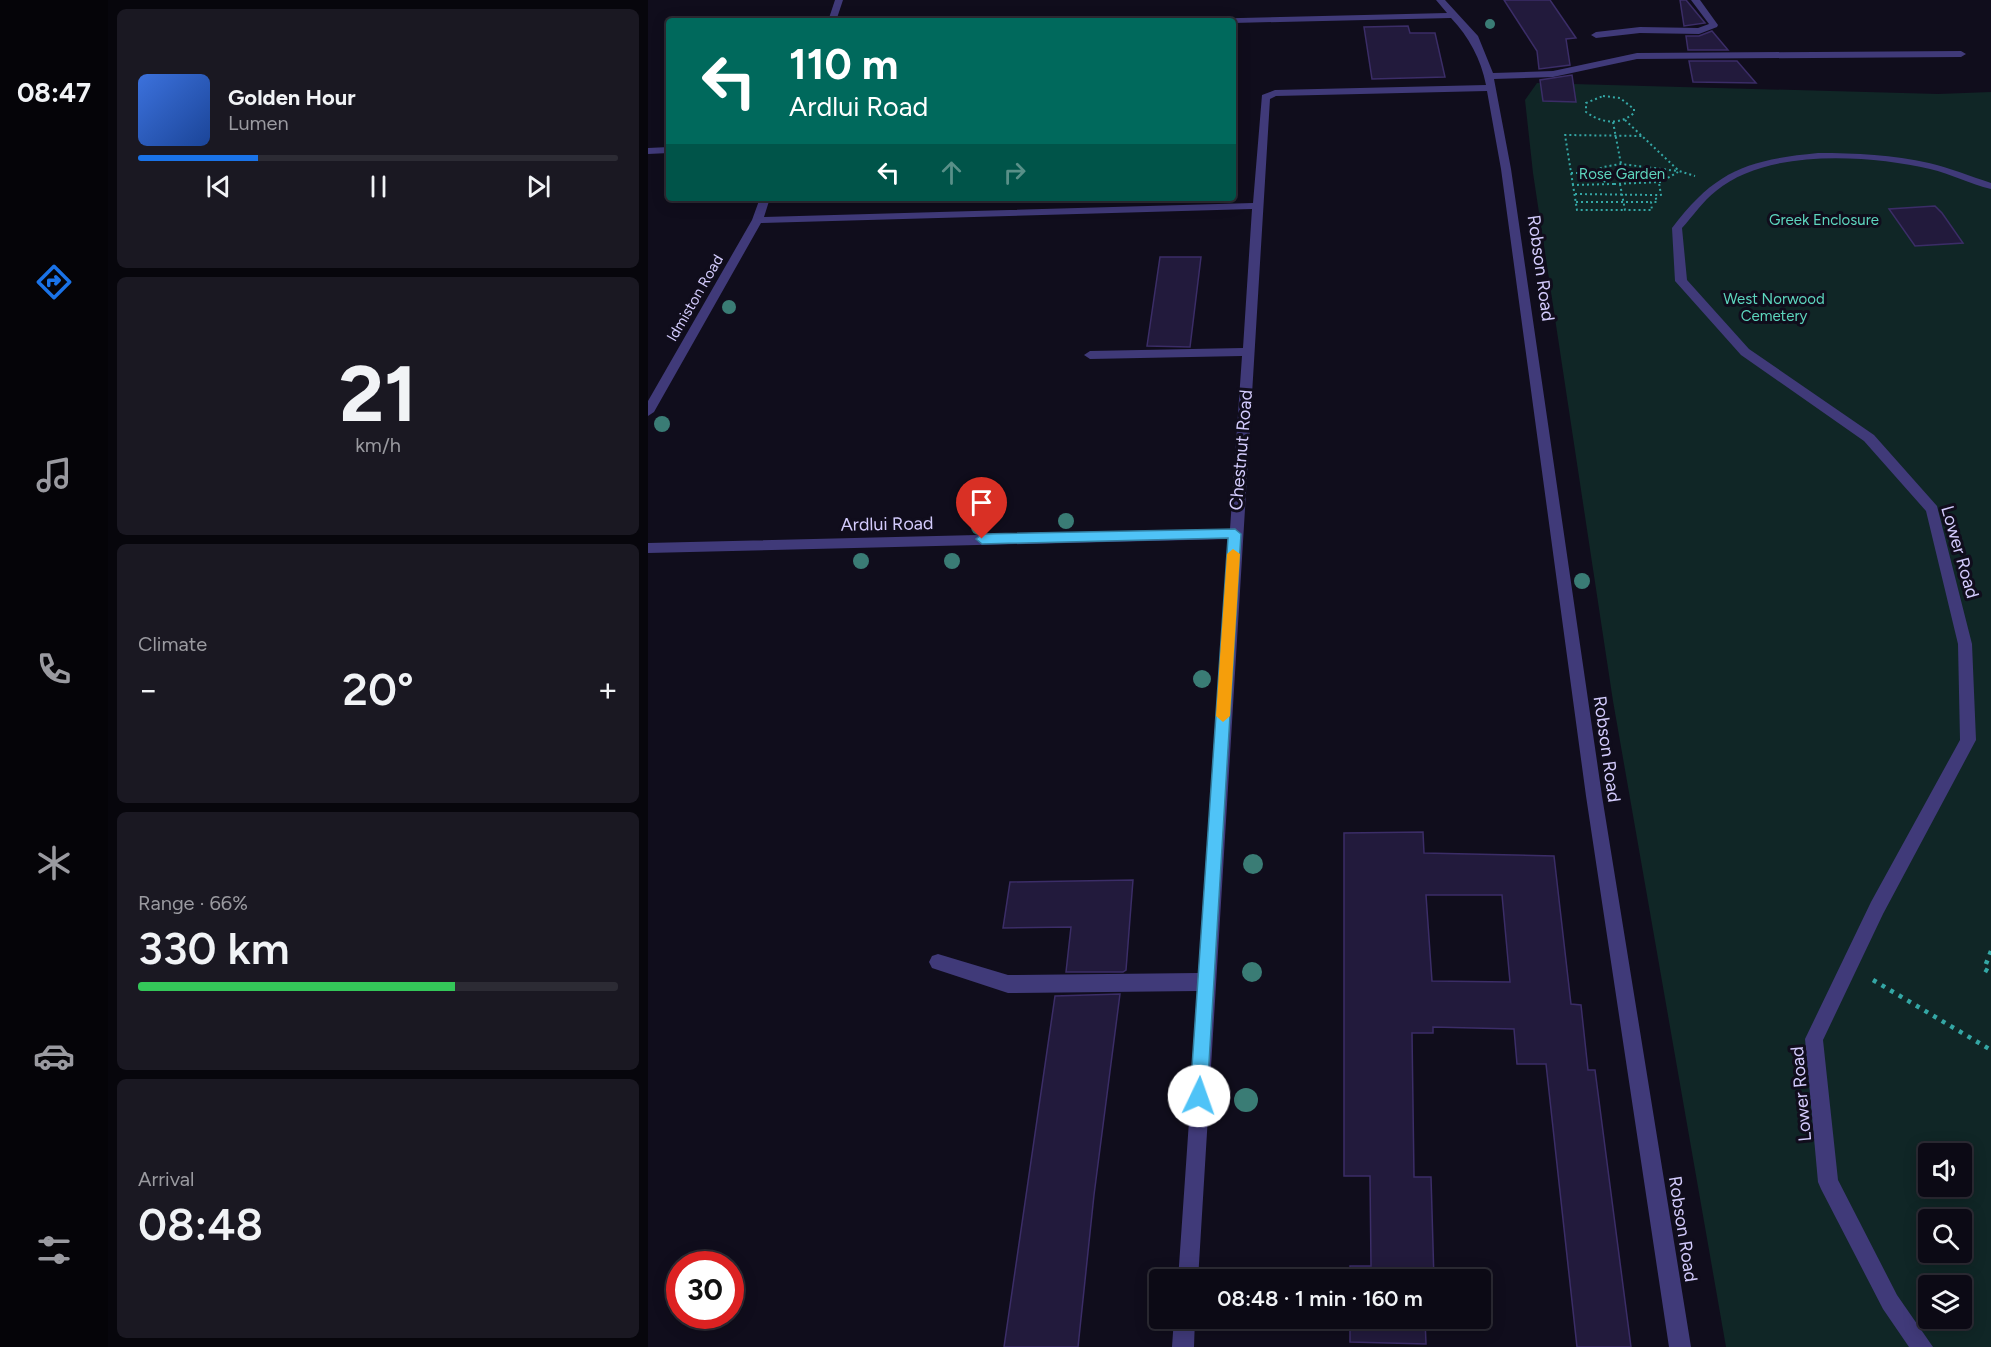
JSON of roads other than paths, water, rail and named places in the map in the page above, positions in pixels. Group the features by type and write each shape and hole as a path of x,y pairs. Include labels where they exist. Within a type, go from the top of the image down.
{"street":[{"path":"833,18 839,0"},
{"name":"Robson Road","path":"1440,0 1473,36 1490,82 1526,301 1594,796 1680,1347"},
{"path":"1596,35 1640,30 1699,31 1714,25 1695,0"},
{"path":"1236,20 1454,15"},
{"path":"1490,82 1553,74 1637,56 1961,54"},
{"name":"Chestnut Road","path":"1189,1269 1205,982 1265,97 1269,94 1490,82"},
{"path":"648,151 666,150"},
{"name":"Lower Road","path":"1922,1347 1890,1302 1828,1182 1814,1039 1877,908 1968,740 1965,644 1932,509 1869,438 1745,352 1681,281 1677,228 1718,185 1749,168 1793,159 1873,157 1930,166 1991,186"},
{"name":"Idmiston Road","path":"648,412 757,220 764,201"},
{"path":"757,220 1258,206"},
{"path":"1090,355 1249,352"},
{"name":"Ardlui Road","path":"648,548 1235,534"},
{"path":"938,962 1008,984 1205,982"},
{"path":"1184,1347 1185,1329"}],"park label":[{"name":"Rose Garden","path":"1622,174"},
{"name":"Greek Enclosure","path":"1824,220"},
{"name":"West Norwood Cemetery","path":"1774,308"}]}
